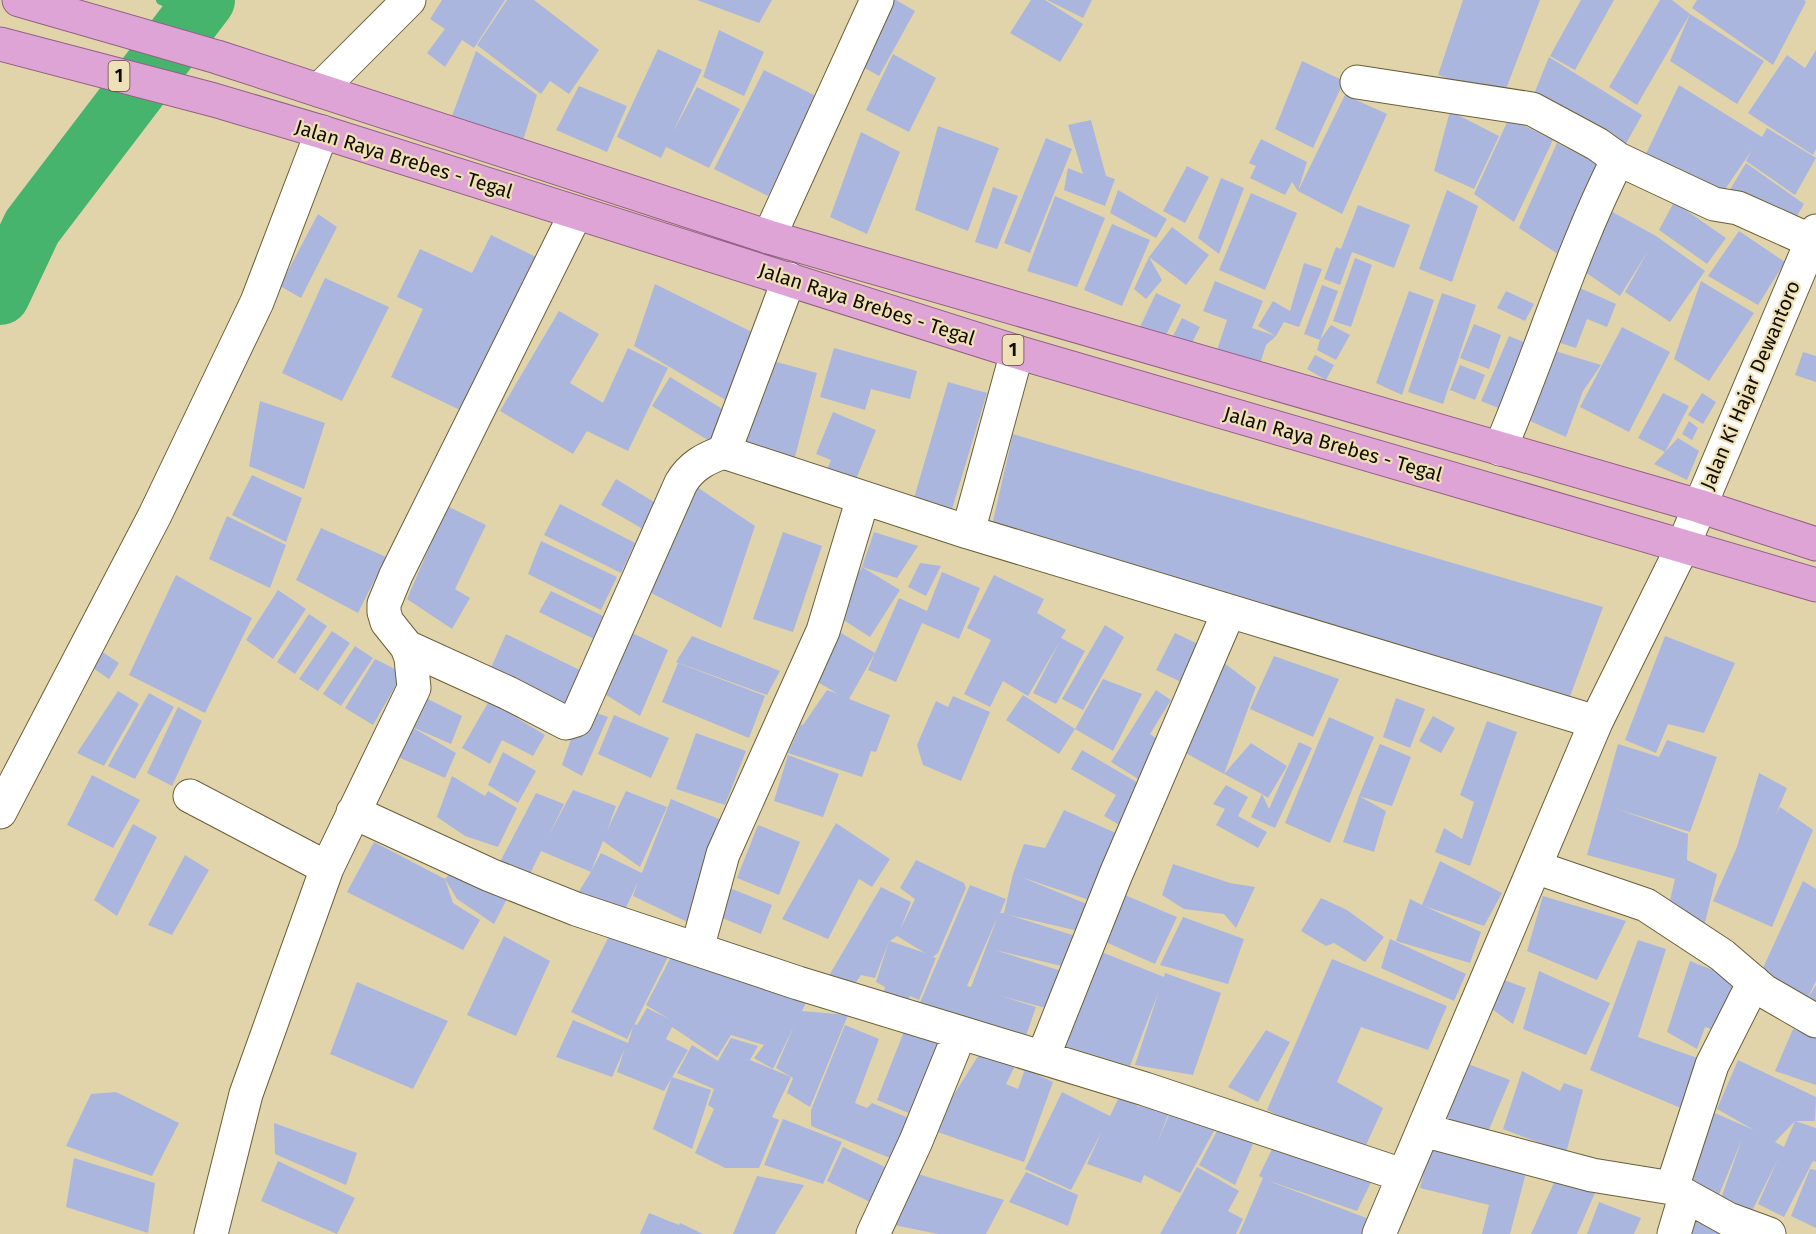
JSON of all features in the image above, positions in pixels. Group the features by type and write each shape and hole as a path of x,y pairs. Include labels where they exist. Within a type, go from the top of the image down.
{"highway":[{"name":"Jalan Raya Brebes - Tegal","path":"19,0 217,57 769,237 1699,506 1816,544"},
{"name":"Jalan Raya Brebes - Tegal","path":"12,48 214,100 322,132 1017,352 1816,585"}],"street":[{"path":"319,90 408,0"},
{"path":"769,237 877,0"},
{"path":"1357,82 1532,109 1618,159 1714,204 1738,208 1814,238"},
{"path":"0,812 155,515 257,302 322,132"},
{"path":"1500,449 1535,366 1590,214 1618,159"},
{"path":"211,1234 246,1094 327,868 414,688 414,665 406,647 387,622 384,604 396,575 576,213"},
{"name":"Jalan Ki Hajar Dewantoro","path":"1379,1234 1402,1175 1596,722 1683,546 1814,238"},
{"path":"724,452 789,279"},
{"path":"968,532 1017,352"},
{"path":"406,647 508,693 566,723 572,723 576,720 681,483 693,468 706,458 724,452 968,532 1596,722"},
{"path":"697,949 723,854 824,631 863,498"},
{"path":"1043,1058 1125,854 1229,612"},
{"path":"190,796 327,868"},
{"path":"353,812 490,876 576,909 798,983 1043,1058 1402,1175"},
{"path":"1535,867 1646,904 1722,955 1764,991 1816,1021"},
{"path":"1674,1234 1678,1193 1712,1065 1754,982"},
{"path":"873,1234 916,1141 960,1033"},
{"path":"1423,1130 1592,1174 1678,1193 1728,1219 1769,1234"}],"building":[{"path":"442,0 505,0 474,48 462,40 445,67 427,53 445,29 430,19"},
{"path":"507,0 534,0 599,50 569,94 550,81 541,94 477,45"},
{"path":"697,0 772,0 759,23"},
{"path":"885,0 896,0 915,11 879,76 852,61"},
{"path":"1031,0 1045,0 1083,24 1060,62 1010,33"},
{"path":"1047,0 1092,0 1083,18"},
{"path":"1463,0 1540,0 1503,97 1438,75"},
{"path":"1581,0 1614,0 1575,70 1550,56"},
{"path":"1660,0 1672,0 1690,14 1637,105 1609,87"},
{"path":"1697,0 1804,0 1806,2 1773,65 1692,8"},
{"path":"1690,14 1764,61 1737,104 1670,61"},
{"path":"719,30 764,52 744,96 703,77"},
{"path":"658,49 702,70 673,132 697,87 740,109 709,168 666,147 661,158 617,137"},
{"path":"1816,50 1816,149 1813,155 1748,113 1787,55 1805,68"},
{"path":"476,51 537,95 522,144 452,116"},
{"path":"893,54 936,78 909,132 866,110"},
{"path":"1549,57 1642,115 1620,154 1532,99"},
{"path":"1302,61 1344,81 1313,148 1275,129"},
{"path":"764,70 818,97 768,196 714,169"},
{"path":"1679,85 1762,137 1767,128 1816,158 1795,195 1746,161 1752,150 1717,201 1643,160"},
{"path":"579,86 627,106 607,152 556,130"},
{"path":"1345,95 1387,114 1342,214 1298,191"},
{"path":"1450,111 1499,136 1474,189 1434,171"},
{"path":"1509,118 1553,140 1514,222 1474,194"},
{"path":"1091,120 1106,176 1115,179 1105,206 1064,190 1068,168 1083,174 1068,125"},
{"path":"938,126 999,148 968,231 915,210"},
{"path":"861,132 900,152 867,234 830,217"},
{"path":"1046,138 1072,149 1030,253 1004,243"},
{"path":"1261,139 1307,162 1298,191 1292,182 1285,195 1250,178 1256,166 1249,163"},
{"path":"1557,143 1606,168 1568,261 1519,228"},
{"path":"1746,163 1804,204 1791,226 1728,193"},
{"path":"1187,166 1209,177 1185,223 1163,211"},
{"path":"1221,178 1244,188 1219,254 1198,238"},
{"path":"993,187 1018,196 997,249 975,242"},
{"path":"1118,190 1167,219 1156,238 1110,213"},
{"path":"1447,190 1478,206 1452,282 1419,269"},
{"path":"1251,193 1297,213 1265,290 1219,270"},
{"path":"1055,196 1105,218 1077,287 1027,271"},
{"path":"1674,202 1726,238 1707,264 1659,230"},
{"path":"1598,204 1656,236 1705,271 1670,322 1625,292 1648,251 1620,296 1572,263"},
{"path":"1358,205 1410,225 1394,268 1352,252 1340,285 1324,279 1336,247 1341,249"},
{"path":"318,214 337,227 301,298 280,286"},
{"path":"1112,224 1150,240 1122,306 1084,290"},
{"path":"1172,227 1209,255 1186,285 1149,257"},
{"path":"1739,231 1785,262 1758,305 1708,276"},
{"path":"491,235 536,257 462,411 391,377 423,309 397,297 420,249 472,273"},
{"path":"1149,257 1162,280 1146,299 1134,289"},
{"path":"1355,258 1372,265 1351,327 1333,321"},
{"path":"1304,263 1322,269 1299,327 1284,322 1276,336 1258,326 1273,301 1290,311"},
{"path":"325,278 389,307 342,401 282,373"},
{"path":"1215,281 1263,301 1252,328 1276,336 1266,345 1260,364 1217,350 1227,320 1203,311"},
{"path":"1701,281 1754,313 1709,381 1674,359"},
{"path":"655,284 760,336 734,405 634,346"},
{"path":"1571,284 1616,304 1607,327 1587,319 1576,348 1551,340"},
{"path":"1322,285 1338,291 1320,340 1304,334"},
{"path":"1409,291 1434,300 1402,395 1376,383"},
{"path":"1506,291 1534,304 1525,321 1497,308"},
{"path":"1156,293 1181,305 1164,339 1140,327"},
{"path":"1442,293 1476,305 1443,404 1408,392"},
{"path":"559,311 599,334 570,383 603,403 628,348 668,368 628,451 587,431 573,454 500,411"},
{"path":"1182,318 1200,327 1190,347 1172,338"},
{"path":"1474,324 1501,335 1489,369 1460,358"},
{"path":"1331,325 1350,335 1336,360 1317,350 1320,340"},
{"path":"1622,327 1670,352 1629,432 1580,407"},
{"path":"1509,336 1538,348 1511,413 1481,401"},
{"path":"834,348 917,371 910,399 871,389 865,410 820,397"},
{"path":"1555,351 1601,365 1583,391 1566,437 1530,421"},
{"path":"1803,352 1816,356 1816,382 1795,375"},
{"path":"1315,355 1334,365 1326,380 1307,369"},
{"path":"766,359 817,373 792,468 741,454"},
{"path":"1460,365 1485,375 1475,400 1450,390"},
{"path":"670,377 729,413 711,442 652,406"},
{"path":"948,382 987,393 952,509 914,498"},
{"path":"1663,393 1689,406 1665,452 1638,438"},
{"path":"1702,393 1716,402 1703,424 1688,415"},
{"path":"260,401 325,423 304,489 249,466"},
{"path":"833,412 876,430 852,489 824,477 831,460 816,454"},
{"path":"1689,421 1698,428 1692,440 1682,434"},
{"path":"1013,434 1603,607 1565,710 990,534"},
{"path":"1678,438 1699,451 1687,480 1654,464"},
{"path":"252,475 302,498 286,542 232,515"},
{"path":"616,479 664,508 650,533 601,505"},
{"path":"691,483 755,526 721,628 647,591"},
{"path":"560,504 635,543 621,573 544,535"},
{"path":"447,506 486,525 455,589 470,598 452,629 407,599"},
{"path":"227,516 286,545 270,588 209,559"},
{"path":"321,528 386,557 358,613 296,580"},
{"path":"783,532 822,546 793,632 753,619"},
{"path":"874,532 918,546 897,578 862,567"},
{"path":"541,541 617,577 601,610 528,574"},
{"path":"920,563 941,566 926,596 908,587"},
{"path":"862,567 900,590 870,637 834,614"},
{"path":"942,572 980,588 959,639 922,623 896,682 868,670 899,598 927,611"},
{"path":"176,575 252,618 205,713 129,675"},
{"path":"994,575 1044,599 1037,613 1066,630 1061,638 1085,651 1056,704 1033,693 1060,641 1028,696 1003,681 990,707 964,694 991,640 967,628"},
{"path":"278,590 306,609 273,659 246,640"},
{"path":"551,591 603,616 594,639 539,612"},
{"path":"309,614 327,626 295,674 277,662"},
{"path":"1105,625 1124,637 1083,710 1062,699"},
{"path":"836,630 875,653 849,699 890,715 876,752 871,751 862,777 788,753 801,724 803,725 827,690 838,694 809,677"},
{"path":"332,631 350,643 318,691 299,679"},
{"path":"630,632 668,650 640,716 603,693"},
{"path":"1175,633 1204,647 1185,684 1156,670"},
{"path":"506,634 590,675 570,718 490,670"},
{"path":"692,636 780,671 767,695 676,662"},
{"path":"1665,636 1735,663 1704,733 1668,724 1656,753 1625,740"},
{"path":"355,646 373,658 341,706 323,694"},
{"path":"101,651 119,663 109,679 90,666"},
{"path":"1274,656 1339,679 1313,737 1250,709"},
{"path":"375,659 403,673 373,725 345,708"},
{"path":"678,663 765,696 749,738 662,702"},
{"path":"1224,663 1256,687 1224,774 1180,750"},
{"path":"1103,679 1142,694 1113,751 1075,729"},
{"path":"1156,690 1171,700 1150,734 1166,745 1143,782 1111,762"},
{"path":"118,691 139,704 104,766 77,753"},
{"path":"149,693 174,707 135,779 108,766"},
{"path":"1023,695 1075,729 1059,754 1006,720"},
{"path":"953,696 990,712 961,781 923,765 917,745 936,701 948,707"},
{"path":"424,697 462,716 451,744 410,726"},
{"path":"1396,698 1425,709 1410,748 1383,737"},
{"path":"489,701 545,735 533,756 502,740 490,764 462,748"},
{"path":"178,707 202,721 172,786 147,773"},
{"path":"582,708 608,717 582,776 562,765"},
{"path":"614,715 669,738 651,778 598,754"},
{"path":"1433,716 1455,728 1441,753 1419,741"},
{"path":"1329,717 1374,737 1330,843 1285,823"},
{"path":"1487,721 1517,732 1470,866 1435,852 1444,828 1462,839 1474,802 1460,795"},
{"path":"410,726 456,753 445,778 396,756"},
{"path":"696,733 746,751 725,805 676,789"},
{"path":"1667,740 1717,757 1690,832 1614,808 1688,834 1687,860 1717,874 1703,931 1666,917 1675,879 1587,855 1618,744 1659,757"},
{"path":"1299,742 1312,748 1275,828 1251,817 1262,794 1269,809"},
{"path":"1251,743 1287,766 1268,798 1224,774"},
{"path":"1380,744 1411,757 1392,806 1359,796"},
{"path":"1082,750 1145,787 1121,826 1104,816 1116,795 1071,769"},
{"path":"503,752 536,771 518,803 488,785"},
{"path":"788,755 839,774 823,817 774,801"},
{"path":"1759,773 1787,788 1776,814 1780,807 1813,830 1772,927 1713,901 1737,847"},
{"path":"92,775 140,800 113,848 67,825"},
{"path":"452,776 485,796 488,791 517,808 498,847 465,836 437,817"},
{"path":"1226,785 1248,797 1238,816 1267,832 1258,848 1216,825 1225,809 1213,804"},
{"path":"573,790 616,806 607,831 626,791 667,807 640,867 603,841 591,871 601,853 642,873 671,799 726,822 698,927 633,896 638,882 621,918 578,893 591,872 541,851 530,874 500,862 536,793 564,804 549,835"},
{"path":"1359,796 1386,811 1374,852 1343,842"},
{"path":"1064,810 1127,838 1095,902 1021,877 1094,907 1083,932 1009,915 1082,938 1074,969 995,950 1074,975 1057,1011 998,995 1036,1007 1023,1044 919,1005 970,885 1006,899 1000,913 1004,913 1013,874 1024,844 1045,848","holes":["998,916 971,987 967,986"]},
{"path":"836,823 890,859 872,887 859,879 828,939 782,919"},
{"path":"133,824 157,837 117,916 94,900"},
{"path":"758,825 800,842 779,895 737,878"},
{"path":"374,842 445,879 453,903 480,920 463,950 347,892"},
{"path":"185,855 209,870 172,935 148,925"},
{"path":"916,860 964,883 966,888 938,953 933,957 936,958 919,1000 910,996 905,1007 882,998 885,987 876,982 889,941 875,978 861,975 849,992 827,979 881,887 911,902 900,930 915,899 900,888","holes":["897,936 925,953 890,941"]},
{"path":"1440,861 1502,893 1484,926 1424,906 1481,932 1470,963 1396,941 1410,899 1422,905"},
{"path":"1173,864 1230,883 1255,887 1236,928 1224,914 1184,909 1162,895"},
{"path":"454,869 508,897 494,924 457,899 445,879"},
{"path":"1803,881 1816,889 1816,981 1806,1001 1816,985 1816,1010 1756,983"},
{"path":"727,887 772,905 761,934 715,915"},
{"path":"1120,893 1177,917 1155,964 1099,939"},
{"path":"1543,896 1626,921 1597,980 1527,951"},
{"path":"1321,898 1347,910 1384,937 1365,962 1334,943 1326,946 1301,931"},
{"path":"1183,917 1244,939 1228,984 1160,965"},
{"path":"613,928 670,953 627,1039 571,1012"},
{"path":"504,936 550,961 516,1036 467,1015"},
{"path":"1390,939 1466,974 1454,1001 1381,968"},
{"path":"1638,940 1666,949 1638,1037 1706,1061 1688,1111 1590,1070"},
{"path":"1099,951 1164,977 1165,973 1221,993 1193,1075 1135,1065 1159,991 1130,1066 1057,1044"},
{"path":"673,953 693,967 697,957 809,996 802,1011 848,1015 810,1107 787,1093 793,1078 776,1068 794,1026 773,1069 754,1058 764,1045 731,1035 717,1057 672,1027 666,1039 688,1050 664,1091 617,1072 625,1048 612,1077 556,1057 573,1020 628,1043 634,1024 637,1025 647,1008 669,1019 646,1005"},
{"path":"1332,959 1447,1006 1428,1050 1361,1027 1337,1082 1383,1108 1362,1154 1267,1110"},
{"path":"1690,961 1748,984 1725,1033 1705,1027 1697,1049 1667,1032"},
{"path":"1539,971 1610,1003 1586,1055 1523,1029"},
{"path":"1498,978 1526,988 1513,1024 1486,1005"},
{"path":"357,982 448,1021 413,1089 330,1054"},
{"path":"845,1025 879,1039 855,1103 867,1108 872,1103 911,1119 895,1160 811,1126 811,1110"},
{"path":"905,1029 948,1043 916,1116 877,1100"},
{"path":"1793,1029 1816,1038 1816,1085 1775,1071"},
{"path":"1266,1030 1290,1042 1258,1102 1228,1087"},
{"path":"731,1038 758,1046 750,1060 791,1077 772,1117 779,1120 759,1168 725,1168 695,1153 714,1109 708,1105 714,1089 677,1073 692,1045 718,1061"},
{"path":"983,1048 1019,1058 1006,1084 1018,1089 1025,1069 1053,1082 1024,1162 932,1130"},
{"path":"1738,1060 1816,1097 1815,1121 1795,1121 1816,1128 1816,1162 1813,1161 1784,1217 1758,1204 1778,1159 1750,1215 1719,1204 1742,1139 1716,1202 1686,1187 1710,1111 1754,1130 1717,1109","holes":["1795,1121 1784,1147 1775,1142"]},
{"path":"1463,1062 1510,1080 1485,1139 1438,1121"},
{"path":"1522,1071 1560,1091 1564,1083 1583,1090 1566,1153 1503,1129"},
{"path":"672,1077 711,1090 692,1149 653,1129"},
{"path":"116,1092 179,1123 152,1176 66,1146 91,1094"},
{"path":"1062,1092 1110,1116 1121,1093 1139,1107 1145,1098 1168,1115 1156,1146 1174,1103 1221,1118 1180,1193 1144,1175 1141,1183 1087,1164 1102,1131 1071,1190 1025,1169"},
{"path":"1224,1118 1240,1136 1253,1144 1235,1185 1199,1165"},
{"path":"783,1119 842,1142 823,1184 764,1165"},
{"path":"274,1123 357,1153 346,1185 275,1154"},
{"path":"1278,1137 1377,1170 1357,1211 1269,1181 1369,1219 1362,1234 1239,1234 1263,1178 1259,1176"},
{"path":"1431,1144 1527,1169 1510,1234 1482,1234 1489,1205 1420,1188"},
{"path":"843,1147 887,1168 870,1202 827,1181"},
{"path":"74,1158 155,1183 148,1233 66,1207"},
{"path":"278,1161 355,1198 337,1234 261,1201"},
{"path":"1197,1167 1239,1191 1228,1211 1243,1219 1236,1234 1160,1234"},
{"path":"1810,1169 1816,1170 1816,1228 1791,1216"},
{"path":"1026,1172 1078,1195 1068,1226 1009,1202"},
{"path":"918,1174 1004,1200 986,1234 938,1234 894,1225"},
{"path":"757,1176 804,1185 775,1234 733,1234"},
{"path":"1557,1176 1595,1193 1577,1234 1531,1234"},
{"path":"1599,1202 1641,1218 1634,1234 1587,1234"},
{"path":"1691,1211 1751,1234 1684,1234"},
{"path":"649,1213 679,1225 680,1223 703,1234 640,1234"}],"waterway":[{"path":"161,0 194,14"},
{"path":"0,295 32,227 205,0"}]}
